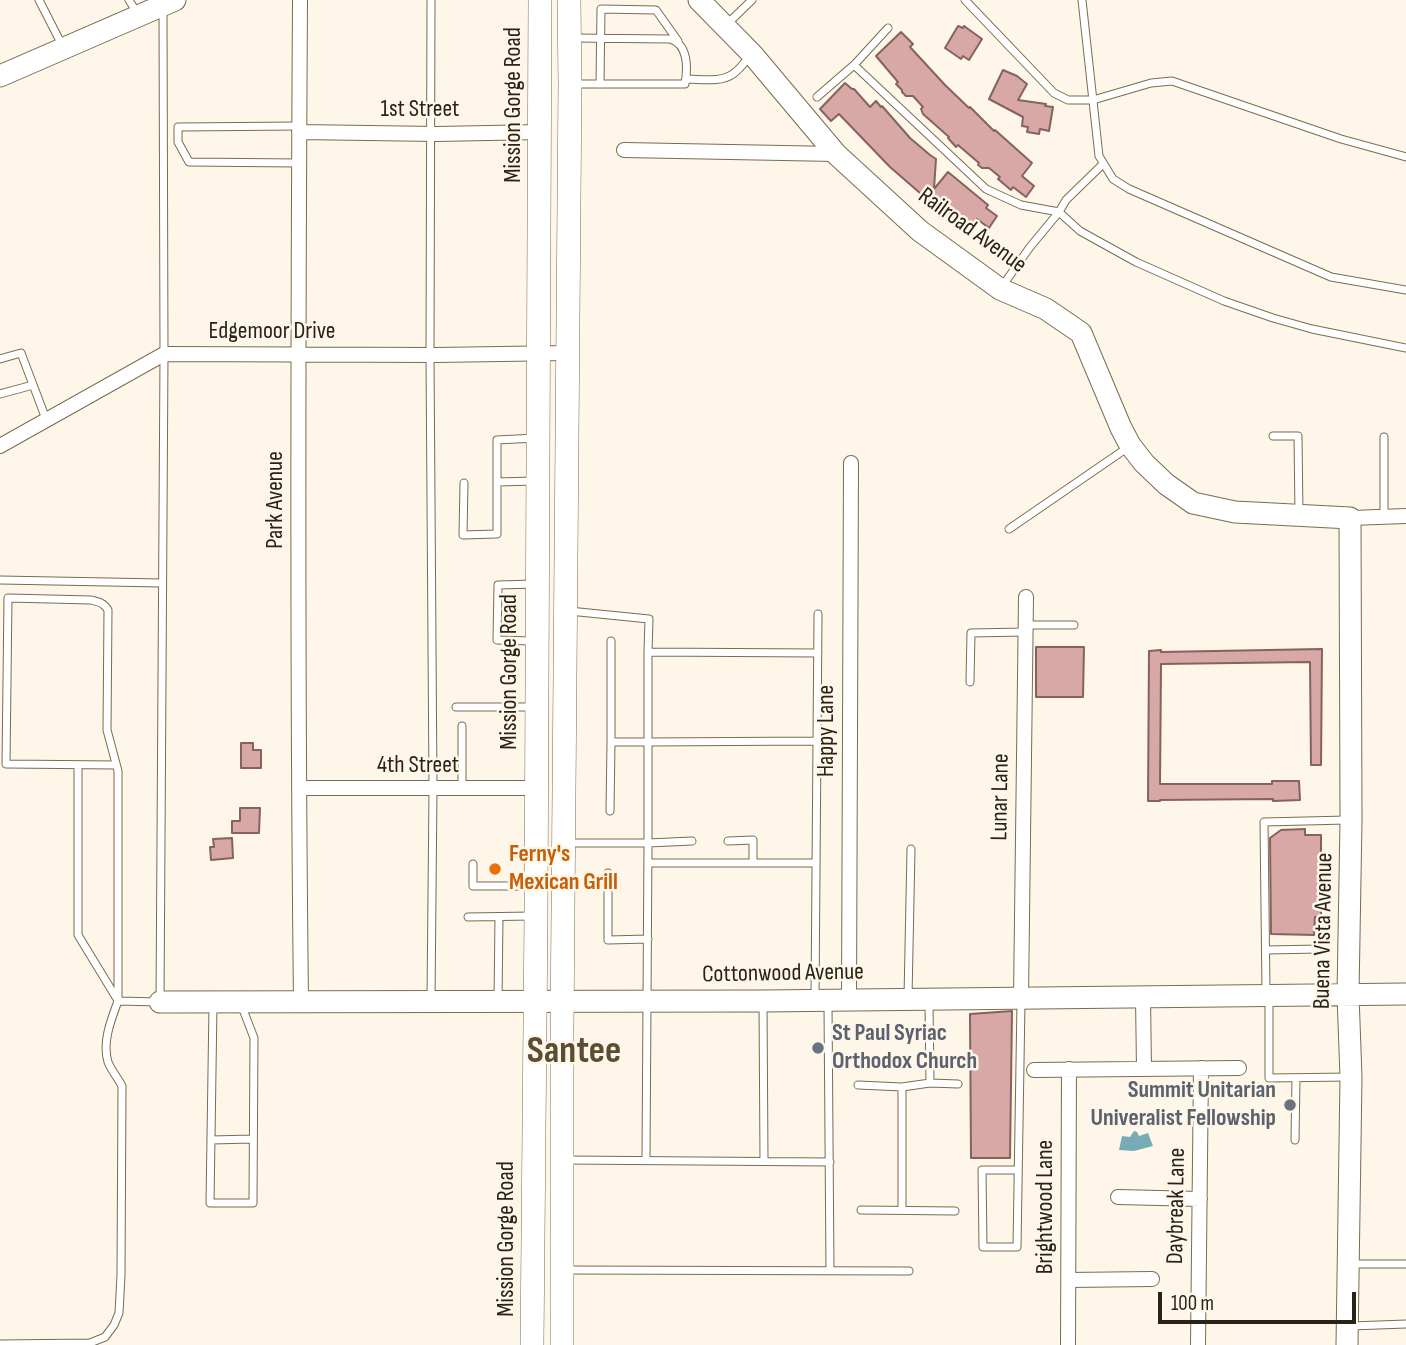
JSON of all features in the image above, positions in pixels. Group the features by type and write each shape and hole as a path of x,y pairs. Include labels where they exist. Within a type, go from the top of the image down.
{"main road":[{"name":"Mission Gorge Road","path":"532,1345 540,0"},
{"path":"562,1345 569,0"}],"street":[{"name":"Park Avenue","path":"300,0 298,163 301,1000"},
{"name":"Railroad Avenue","path":"699,0 752,54 836,154 920,231 1000,289 1046,309 1081,332 1130,445 1166,484 1193,503 1235,512 1350,518 1406,516"},
{"path":"0,76 153,5"},
{"name":"1st Street","path":"299,129 431,134 540,132"},
{"path":"624,150 836,154"},
{"name":"Edgemoor Drive","path":"0,446 164,354 567,353"},
{"name":"Happy Lane","path":"831,1000 851,463"},
{"name":"Buena Vista Avenue","path":"1347,1335 1351,1077 1348,995 1351,820 1350,518"},
{"name":"Lunar Lane","path":"1021,998 1026,597"},
{"name":"4th Street","path":"299,788 536,788"},
{"name":"Cottonwood Avenue","path":"160,1002 763,1001 1406,994"},
{"path":"1143,997 1144,1069"},
{"name":"Daybreak Lane","path":"1198,1345 1201,1068"},
{"path":"1034,1070 1239,1068"},
{"name":"Brightwood Lane","path":"1068,1345 1069,1069"},
{"path":"1118,1198 1200,1199"},
{"path":"1069,1280 1152,1279"}],"lane":[{"path":"40,0 64,48"},
{"path":"431,0 431,1001"},
{"path":"725,26 752,0"},
{"path":"965,0 1054,93 1068,100 1093,100 1151,83 1172,81 1341,139 1406,158"},
{"path":"1082,0 1099,156 1113,178 1129,189 1331,277 1406,290"},
{"path":"118,1001 160,1002 164,354 153,5"},
{"path":"570,84 600,84 685,84 683,48 656,10 601,9 600,84"},
{"path":"817,97 855,65 888,28"},
{"path":"569,38 678,41"},
{"path":"686,79 727,77 734,74 752,54"},
{"path":"855,65 986,189 1021,205 1059,212 1080,231 1136,262 1224,301 1312,329 1406,348"},
{"path":"298,163 189,162 178,142 178,127 299,129"},
{"path":"1000,289 1066,200 1103,164"},
{"path":"0,359 21,353 47,420"},
{"path":"0,394 33,385"},
{"path":"1273,436 1298,436 1299,515"},
{"path":"1384,437 1384,516"},
{"path":"464,483 463,535 497,534 496,440 537,438"},
{"path":"1009,529 1130,445"},
{"path":"497,482 537,481"},
{"path":"0,580 162,583"},
{"path":"537,584 498,585 497,640 537,641"},
{"path":"0,1344 90,1343 105,1338 119,1313 121,1275 122,1086 108,1064 106,1049 107,1034 118,1001 118,771 107,730 108,618 105,605 91,600 8,598 6,764 116,765"},
{"path":"565,611 649,619 646,1160"},
{"path":"818,614 815,863 831,1000 830,1271"},
{"path":"970,682 971,633 1074,625"},
{"path":"610,811 611,641"},
{"path":"648,652 818,653"},
{"path":"456,708 536,707"},
{"path":"462,726 462,789"},
{"path":"611,742 817,741"},
{"path":"78,765 78,935 118,1001"},
{"path":"1351,820 1264,822 1269,1078 1351,1077"},
{"path":"728,841 753,840 753,863"},
{"path":"564,843 692,841"},
{"path":"911,849 918,999 930,1083"},
{"path":"648,863 815,863"},
{"path":"473,864 473,886 536,886"},
{"path":"608,873 608,940 648,939"},
{"path":"468,917 536,916"},
{"path":"498,1001 499,917"},
{"path":"1266,950 1320,949"},
{"path":"1017,1170 982,1170 983,1247 1017,1247 1021,998"},
{"path":"213,1001 210,1203 253,1203 254,1038 244,1012 244,1001"},
{"path":"763,1001 764,1161"},
{"path":"1295,1140 1296,1078"},
{"path":"858,1085 902,1087 930,1083 958,1084"},
{"path":"902,1087 902,1210"},
{"path":"211,1139 253,1139"},
{"path":"562,1160 830,1162"},
{"path":"861,1210 955,1211"},
{"path":"1348,1264 1406,1264"},
{"path":"563,1270 909,1271"},
{"path":"1347,1335 1406,1324"}],"water":[{"path":"1134,1131 1139,1136 1148,1133 1153,1146 1134,1151 1119,1150 1122,1136 1130,1137"}],"building":[{"path":"958,26 964,26 982,39 969,60 963,56 961,59 945,48"},
{"path":"901,32 913,44 910,47 945,85 1032,163 1022,176 1034,186 1026,197 1013,187 1011,190 989,168 982,168 958,145 956,147 949,137 923,114 923,107 913,96 906,96 902,92 896,84 898,82 876,56"},
{"path":"1003,70 1027,84 1018,100 1053,107 1049,131 1040,129 1039,134 1027,132 1028,127 1022,126 1023,117 989,99"},
{"path":"845,83 870,107 876,101 882,106 910,138 936,159 934,189 948,172 988,205 986,208 997,216 989,228 977,219 966,233 890,167 839,114 831,121 820,109"},
{"path":"1036,647 1084,647 1083,697 1036,697"},
{"path":"1322,649 1321,765 1311,765 1310,662 1161,664 1160,784 1272,784 1272,781 1299,781 1300,800 1148,801 1149,651"},
{"path":"241,743 253,743 253,750 261,750 261,768 241,768"},
{"path":"240,808 260,808 259,833 232,833 232,821 240,821"},
{"path":"1305,829 1305,835 1321,835 1321,917 1315,917 1314,935 1271,934 1270,838 1281,830"},
{"path":"232,838 233,858 211,860 210,847 214,847 213,839"},
{"path":"1012,1011 1010,1158 971,1158 970,1014"}],"place":[{"name":"Ferny's Mexican Grill","path":"495,869"},
{"name":"St Paul Syriac Orthodox Church","path":"818,1048"},
{"name":"Summit Unitarian Univeralist Fellowship","path":"1290,1105"}],"district":[{"name":"Santee","path":"574,1052"}]}
